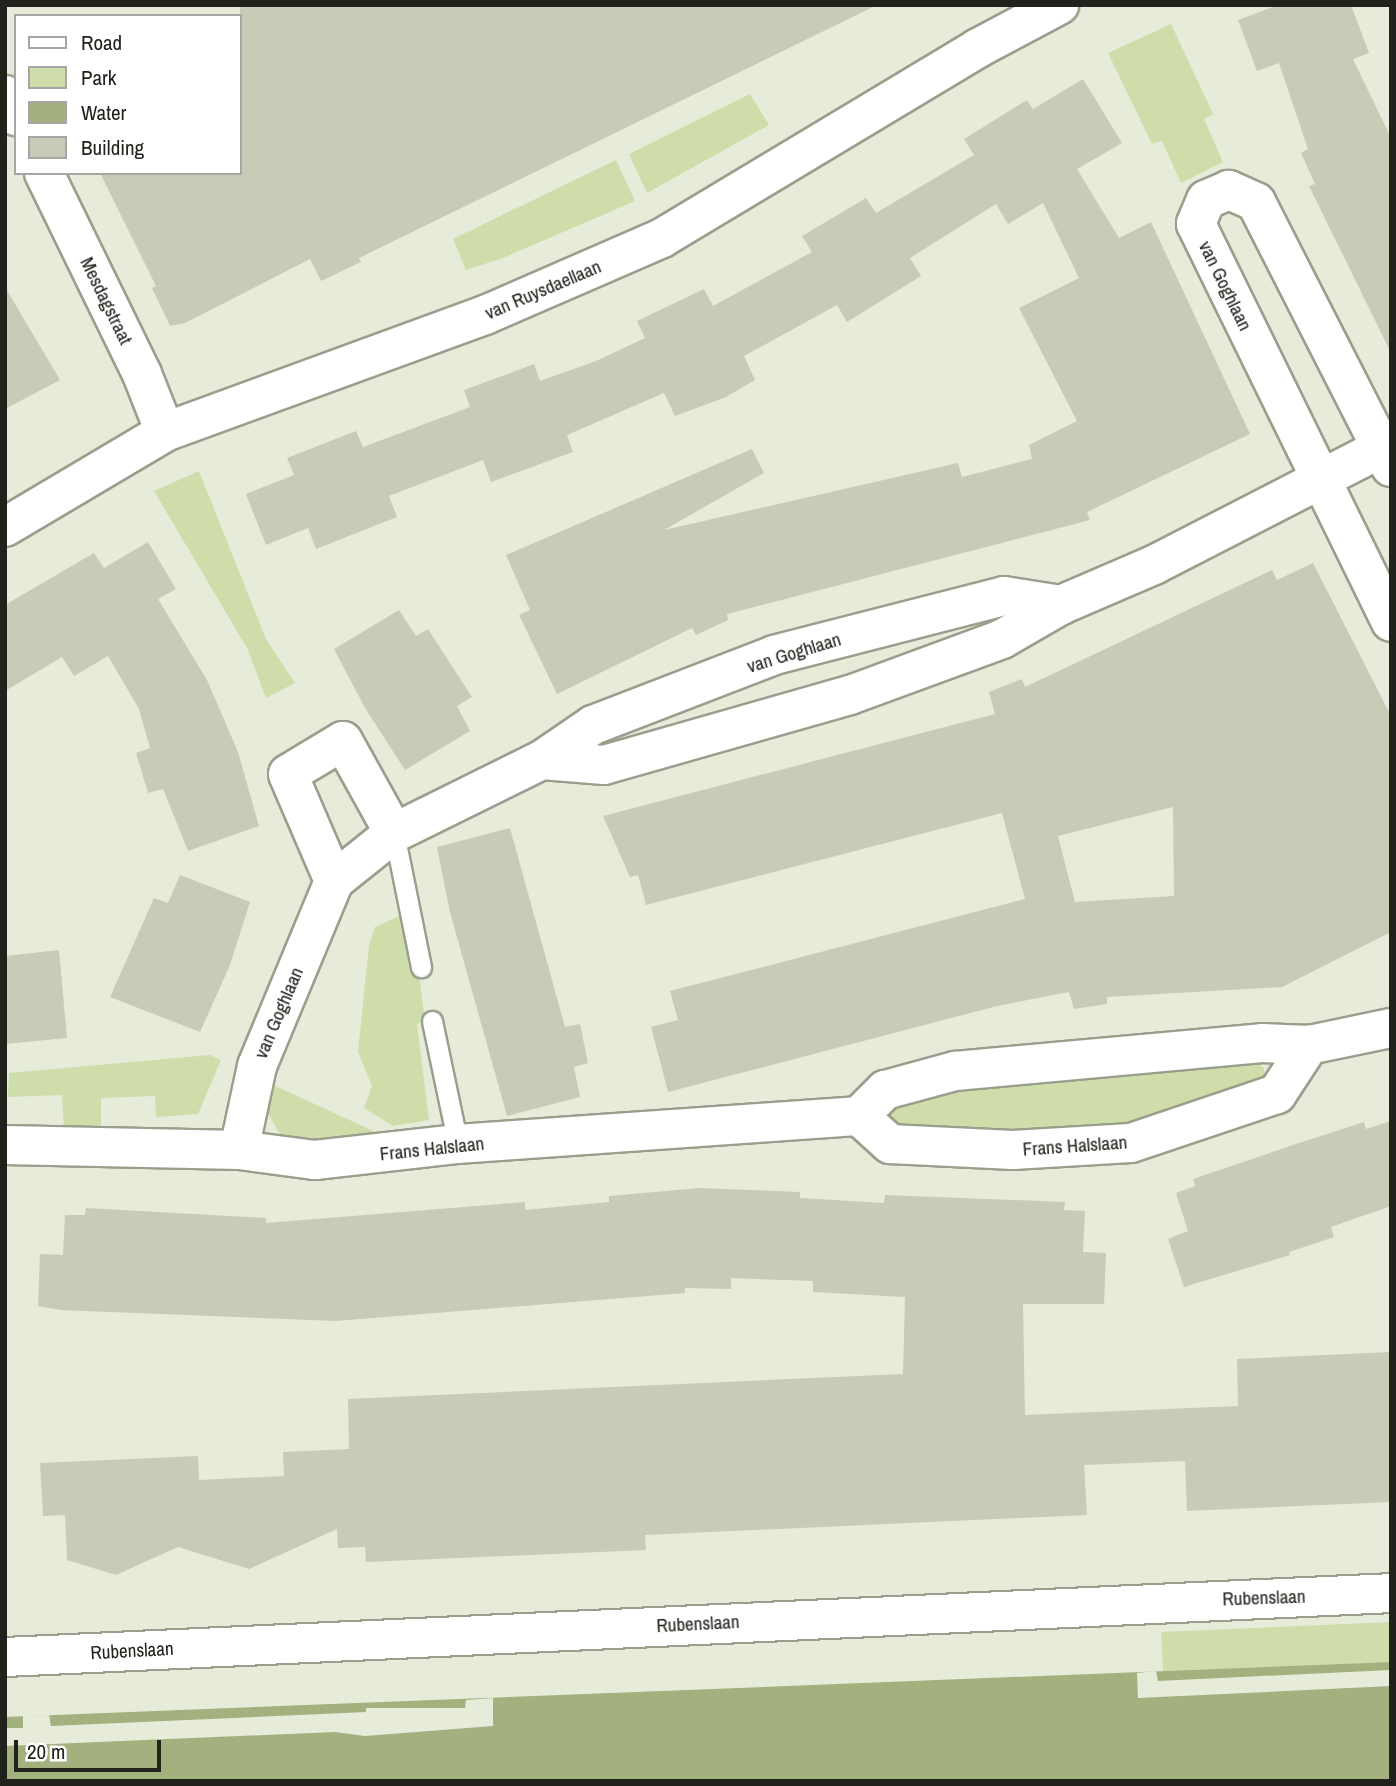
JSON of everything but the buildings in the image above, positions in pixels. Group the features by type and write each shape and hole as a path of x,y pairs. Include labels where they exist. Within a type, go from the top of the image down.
{"street":[{"name":"van Ruysdaellaan","path":"5,527 165,432 485,315 662,239 978,48 1059,5"},
{"path":"5,95 14,112"},
{"name":"Mesdagstraat","path":"45,175 142,374 165,432"},
{"name":"van Goghlaan","path":"542,760 604,765 850,695 1002,639 1060,605 1154,565 1319,480 1387,453 1256,202 1229,190 1206,200 1196,225 1319,480 1391,622"},
{"name":"van Goghlaan","path":"239,1150 257,1066 334,881 394,832 542,760 593,725 774,655 1004,596 1060,605"},
{"path":"334,881 288,774 343,741 394,832"},
{"path":"859,1116 885,1090 955,1071 1262,1043 1309,1045 1391,1028"},
{"name":"Frans Halslaan","path":"5,1145 239,1150 315,1160 458,1144 859,1116 890,1144 1013,1150 1131,1143 1277,1094 1309,1045"},
{"name":"Rubenslaan","path":"5,1657 1391,1593"}],"lane":[{"path":"394,832 421,967"},
{"path":"432,1021 458,1144"}],"green space":[{"path":"1171,24 1213,114 1204,119 1223,162 1181,183 1162,141 1152,144 1108,53"},
{"path":"750,94 769,125 647,193 629,154"},
{"path":"616,160 635,201 503,258 466,270 453,239"},
{"path":"199,471 266,639 295,683 266,698 247,648 154,491"},
{"path":"406,913 412,973 419,974 425,1021 417,1024 429,1120 393,1126 364,1108 372,1086 358,1052 369,945 375,927"},
{"path":"210,1055 221,1060 198,1114 156,1117 155,1096 101,1098 101,1132 64,1130 62,1095 8,1097 9,1073"},
{"path":"1256,1062 1264,1068 1264,1080 1118,1129 1070,1137 900,1128 889,1122 893,1104 996,1078"},
{"path":"269,1083 395,1141 303,1149 280,1134 266,1110"},
{"path":"1391,1622 1391,1662 1163,1671 1161,1632"}],"water":[{"path":"1391,1662 1391,1781 5,1781 5,1717"}],"pier":[{"path":"1391,1670 1391,1686 1138,1698 1137,1673 1156,1671 1158,1681"},
{"path":"493,1698 493,1726 365,1736 335,1732 5,1746 5,1728 23,1728 23,1716 49,1715 51,1726 366,1712 366,1708 465,1708 466,1700"}]}
